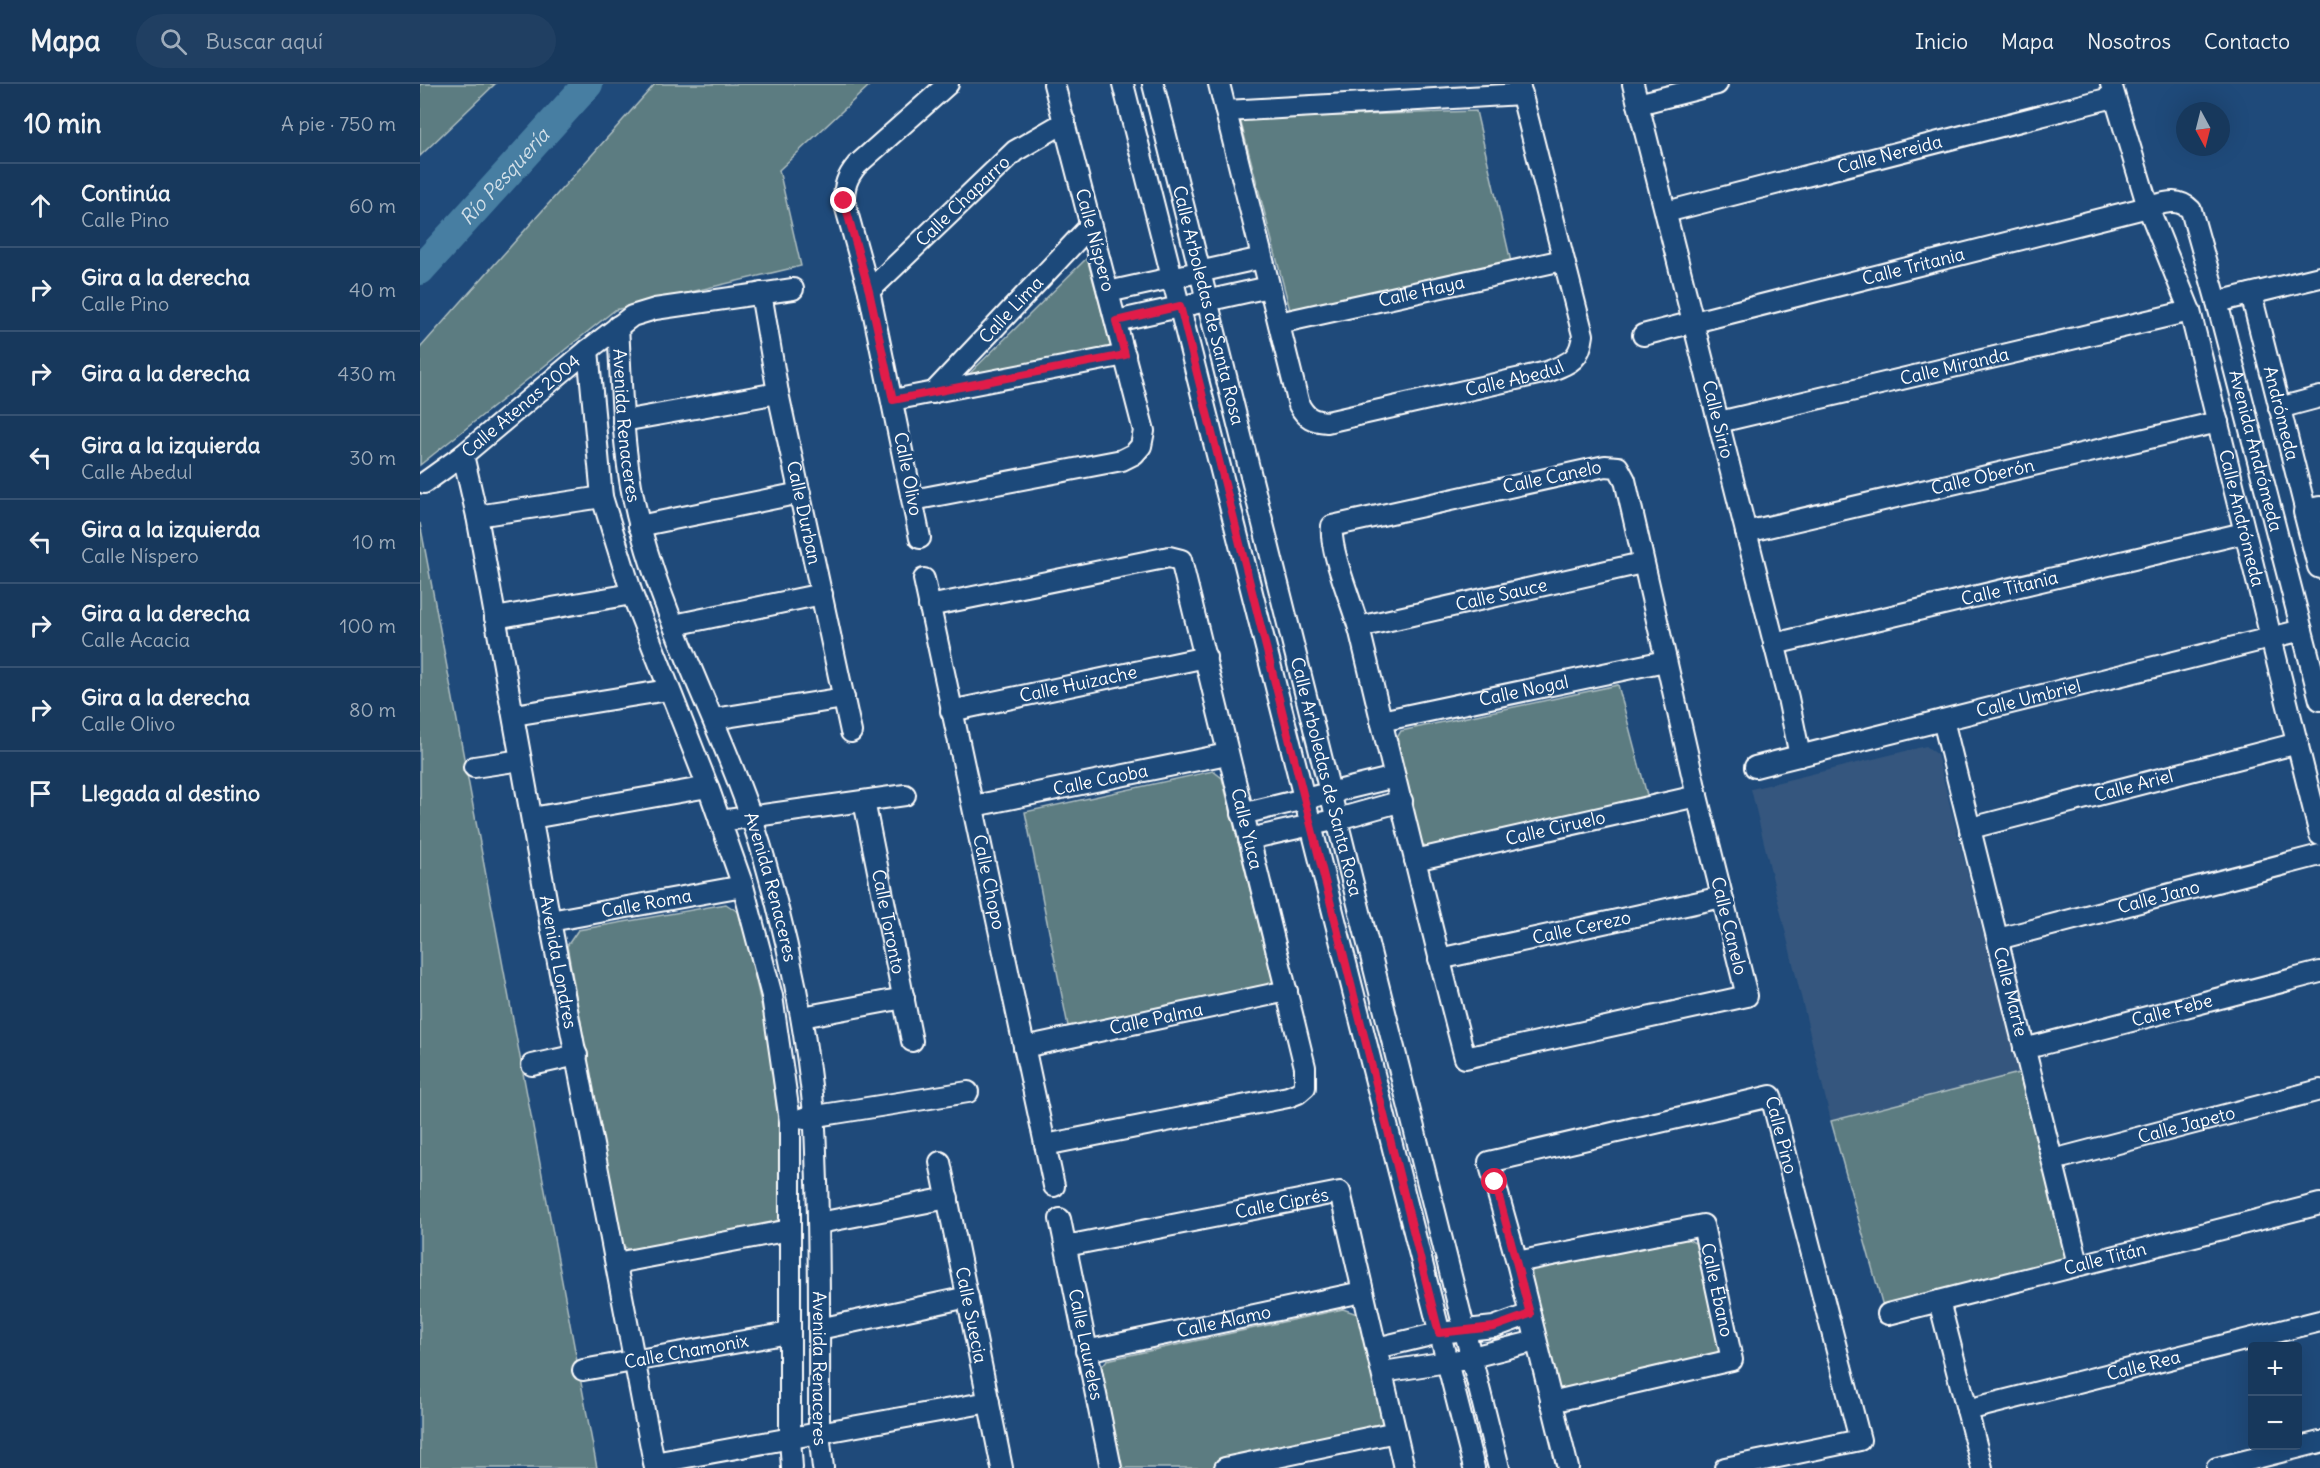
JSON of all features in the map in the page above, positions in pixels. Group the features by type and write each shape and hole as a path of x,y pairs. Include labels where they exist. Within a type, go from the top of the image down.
{"street":[{"name":"Calle Olivo","path":"920,538 869,291 844,201 844,187 849,174 857,165 948,84"},
{"name":"Calle Níspero","path":"913,500 1122,460 1134,454 1142,446 1144,431 1054,84"},
{"name":"Calle Arboledas de Santa Rosa","path":"1123,84 1304,799 1460,1360 1499,1468"},
{"name":"Calle Arboledas de Santa Rosa","path":"1153,84 1338,819 1460,1360 1474,1468"},
{"name":"Calle Abedul","path":"1219,84 1299,405 1305,416 1315,422 1326,423 1547,372 1569,363 1579,354 1583,336 1521,89"},
{"name":"Calle Sirio","path":"1633,84 1800,756"},
{"path":"1638,104 1717,84"},
{"path":"1226,111 1521,89"},
{"name":"Calle Andrómeda","path":"2113,90 2148,207 2190,311 2320,835"},
{"name":"Calle Nereida","path":"1666,212 2113,90"},
{"name":"Calle Chaparro","path":"869,291 1015,151 1065,122"},
{"name":"Calle Tritania","path":"1643,335 2148,207 2172,202 2185,204"},
{"name":"Avenida Andrómeda","path":"2185,204 2191,210 2217,302 2320,700"},
{"name":"Calle Lima","path":"933,393 1090,226"},
{"path":"1108,292 1262,258"},
{"name":"Calle Haya","path":"1279,322 1563,260"},
{"path":"2217,302 2320,277"},
{"path":"1116,321 1269,287"},
{"name":"Calle Atenas 2004","path":"424,483 464,455 588,350 632,316 655,309 793,289"},
{"name":"Calle Durban","path":"761,293 778,393 851,732"},
{"name":"Andrómeda","path":"2251,294 2279,408 2313,510 2320,567"},
{"name":"Calle Miranda","path":"1719,423 2190,311"},
{"name":"Avenida Renaceres","path":"618,326 623,421 639,526 662,597 714,719 751,817 765,862 802,1017 814,1116 819,1223 819,1433 823,1468"},
{"name":"Avenida Renaceres","path":"588,350 602,497 632,594 708,787 743,886 772,996 790,1121 789,1333 792,1468"},
{"path":"893,400 1125,355"},
{"path":"623,421 778,393"},
{"path":"2279,408 2320,397"},
{"name":"Calle Oberón","path":"1746,532 2218,422"},
{"name":"Avenida Londres","path":"464,455 654,1466"},
{"name":"Calle Canelo","path":"1612,465 1618,466 1623,474 1697,796 1747,996 1466,1058 1439,959 1359,627 1332,538 1332,526 1612,465"},
{"path":"639,526 800,494"},
{"path":"477,516 602,497"},
{"name":"Calle Titania","path":"1774,644 2244,533"},
{"name":"Calle Yuca","path":"929,606 1176,557 1181,560 1307,1077 1305,1087 1298,1093 1045,1145"},
{"name":"Calle Sauce","path":"1359,627 1642,563"},
{"name":"Calle Chopo","path":"924,579 1053,1186"},
{"path":"495,618 632,594"},
{"path":"674,625 822,594"},
{"name":"Calle Umbriel","path":"1755,767 2302,630"},
{"name":"Calle Huizache","path":"951,711 1206,657"},
{"name":"Calle Nogal","path":"1381,721 1665,661"},
{"path":"514,715 668,690"},
{"path":"714,719 844,698"},
{"name":"Calle Marte","path":"1943,720 2078,1264"},
{"name":"Calle Ariel","path":"1971,828 2298,743"},
{"name":"Calle Caoba","path":"974,806 1227,754"},
{"path":"474,766 521,760"},
{"path":"1242,814 1395,777"},
{"path":"532,818 708,787"},
{"path":"720,820 905,795"},
{"name":"Calle Ciruelo","path":"1415,860 1697,796"},
{"name":"Calle Toronto","path":"864,801 912,1041"},
{"path":"1249,839 1338,819 1402,801"},
{"name":"Calle Jano","path":"1998,939 2320,855"},
{"name":"Calle Roma","path":"550,921 743,886"},
{"name":"Calle Cerezo","path":"1439,959 1722,897"},
{"name":"Calle Febe","path":"2024,1049 2320,972"},
{"name":"Calle Palma","path":"1024,1047 1287,991"},
{"path":"802,1017 904,998"},
{"path":"532,1065 577,1055"},
{"name":"Calle Japeto","path":"2053,1160 2320,1090"},
{"path":"790,1121 968,1092"},
{"name":"Calle Pino","path":"1568,1468 1517,1262 1489,1162 1771,1096 1860,1440 1725,1468"},
{"name":"Calle Suecia","path":"940,1162 1002,1468"},
{"name":"Calle Ciprés","path":"1066,1246 1340,1192 1404,1468"},
{"path":"819,1223 948,1198"},
{"name":"Calle Titán","path":"1888,1314 2320,1204"},
{"name":"Calle Laureles","path":"1060,1219 1111,1468"},
{"name":"Calle Ébano","path":"1517,1262 1703,1225 1732,1360 1551,1401"},
{"path":"616,1263 790,1230"},
{"name":"Calle Álamo","path":"1086,1351 1362,1292"},
{"path":"819,1329 968,1298"},
{"path":"1939,1301 1982,1468"},
{"path":"1377,1348 1452,1331 1500,1325 1530,1314"},
{"name":"Calle Rea","path":"1967,1410 2320,1321"},
{"name":"Calle Chamonix","path":"582,1370 789,1333"},
{"path":"1383,1372 1460,1360 1536,1341"},
{"path":"654,1466 790,1438 989,1402"},
{"path":"1226,1468 1396,1432"},
{"path":"2217,1468 2320,1442"}],"shaded area":[{"path":"1926,746 1937,754 2019,1073 1831,1121 1751,789"}],"green space":[{"path":"420,84 495,84 420,156"},
{"path":"655,84 871,84 779,170 801,266 615,310 420,465 420,348"},
{"path":"1476,111 1511,262 1290,310 1240,119"},
{"path":"1087,258 1112,350 967,376"},
{"path":"420,523 597,1468 420,1468"},
{"path":"1618,685 1648,799 1432,849 1420,843 1393,745 1401,731"},
{"path":"1213,771 1222,778 1273,981 1267,991 1069,1031 1025,812"},
{"path":"726,904 741,914 767,1030 780,1136 783,1216 769,1226 634,1254 621,1244 567,946 578,930"},
{"path":"2019,1073 2068,1259 1884,1310 1831,1121"},
{"path":"1684,1237 1697,1244 1722,1348 1715,1361 1564,1393 1555,1383 1529,1278 1534,1268"},
{"path":"1343,1309 1360,1315 1384,1420 1377,1433 1214,1468 1118,1468 1097,1372 1107,1360"}],"waterway":[{"name":"Río Pesquería","path":"420,270 588,84"}],"route":[{"path":"844,201 869,291 893,400 1125,355 1116,321 1180,306 1439,1333 1494,1327 1530,1314 1495,1182"}]}
